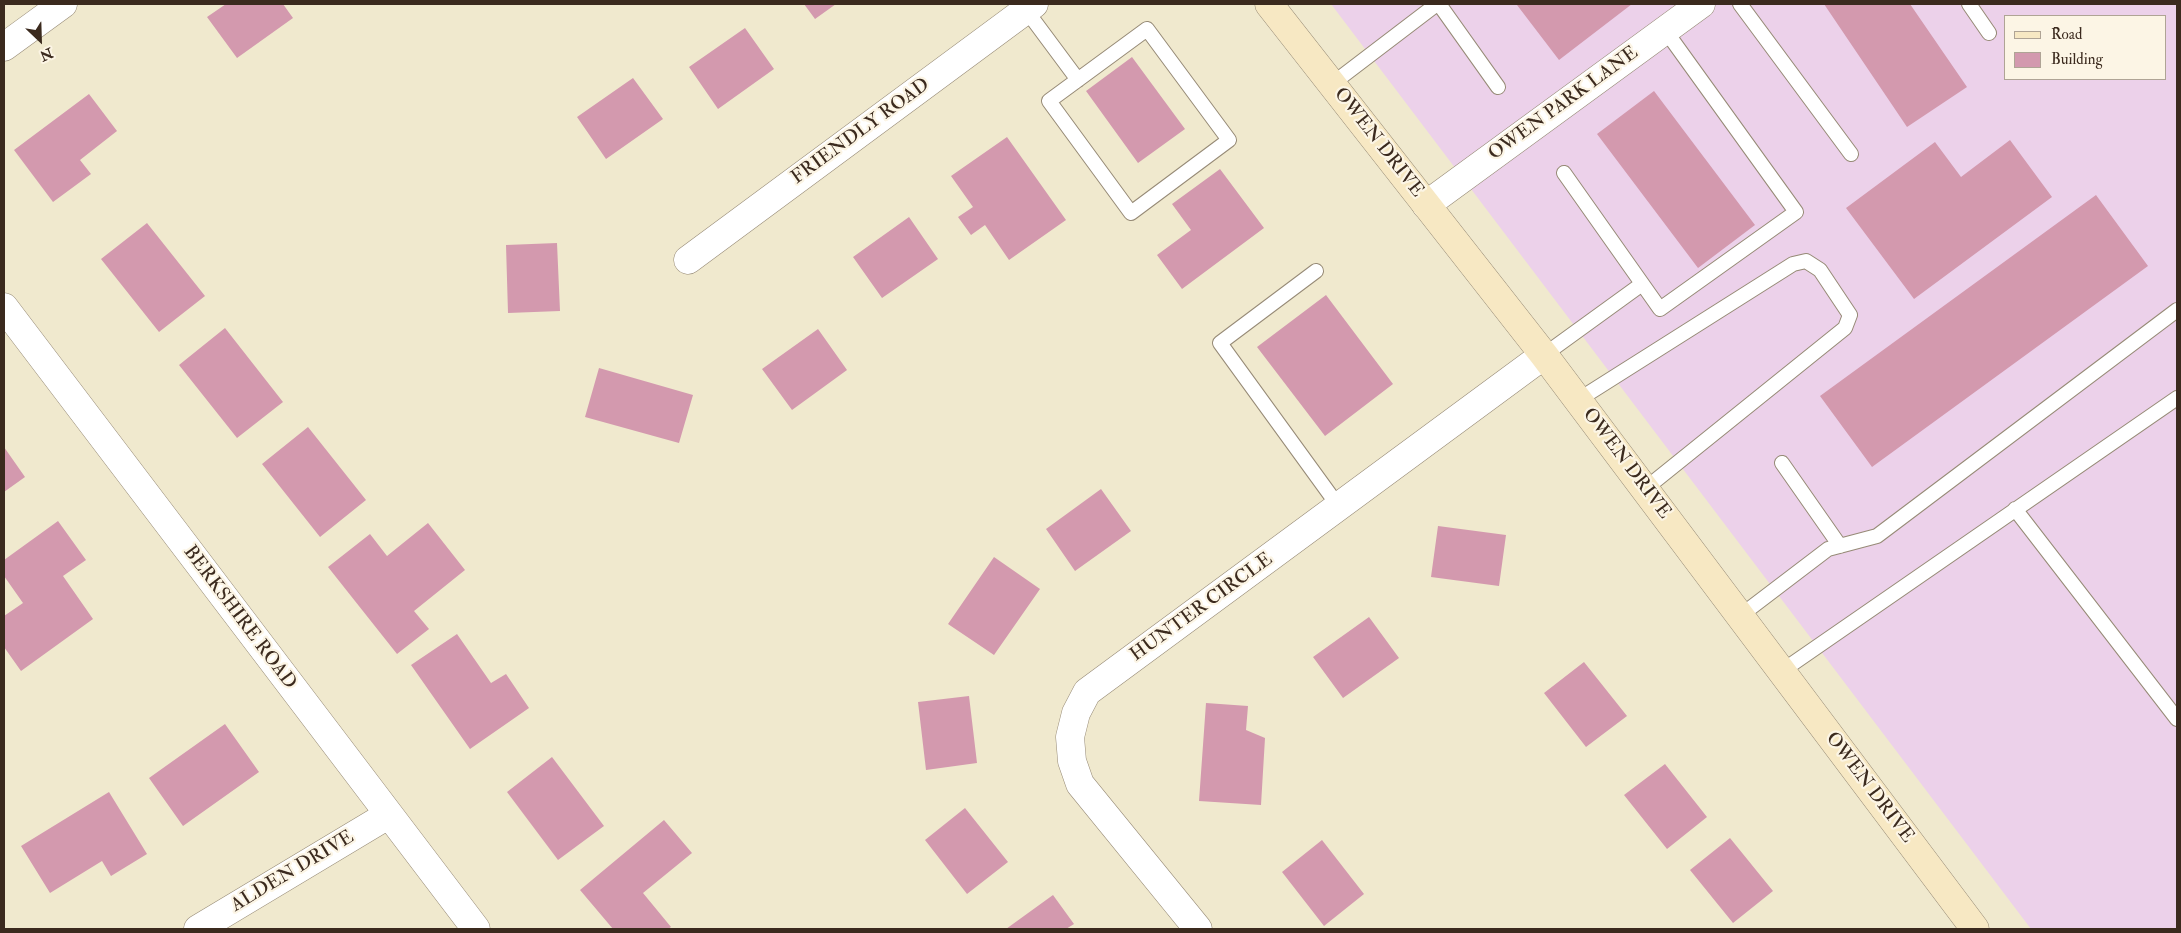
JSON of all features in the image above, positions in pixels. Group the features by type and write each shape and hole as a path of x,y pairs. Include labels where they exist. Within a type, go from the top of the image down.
{"main road":[{"name":"OWEN DRIVE","path":"1269,4 1544,355 1976,929"}],"street":[{"path":"4,47 63,4"},
{"name":"OWEN PARK LANE","path":"1426,205 1701,4"},
{"name":"FRIENDLY ROAD","path":"688,260 1030,7"},
{"name":"BERKSHIRE ROAD","path":"4,307 476,929"},
{"name":"HUNTER CIRCLE","path":"1198,929 1080,784 1072,761 1070,737 1076,713 1088,692 1544,355"},
{"name":"ALDEN DRIVE","path":"198,929 388,815"}],"lane":[{"path":"1332,84 1438,4 1498,86"},
{"path":"1740,4 1851,154"},
{"path":"1969,4 1989,34"},
{"path":"1030,7 1078,80"},
{"path":"1147,29 1229,140 1131,213 1049,101 1078,80 1147,29"},
{"path":"1564,173 1660,308 1796,212 1665,30"},
{"path":"1578,400 1792,264 1806,261 1820,270 1850,315 1845,328 1645,489"},
{"path":"1316,271 1220,343 1338,507"},
{"path":"1544,355 1642,284"},
{"path":"1740,616 1828,549 1877,536 2177,310"},
{"path":"1782,671 2177,398"},
{"path":"1782,463 1840,546"},
{"path":"2015,509 2177,719"}],"shaded area":[{"path":"1331,4 2177,4 2177,929 2031,929"}],"building":[{"path":"226,4 283,4 293,18 237,58 207,17"},
{"path":"804,4 836,4 815,19"},
{"path":"1632,4 1559,60 1517,5"},
{"path":"1824,4 1910,4 1967,87 1907,127"},
{"path":"745,28 774,69 718,109 689,67"},
{"path":"1132,57 1185,129 1138,163 1086,91"},
{"path":"633,78 663,119 606,159 577,117"},
{"path":"1654,91 1755,225 1698,268 1597,134"},
{"path":"89,94 117,131 80,160 91,174 53,202 14,150"},
{"path":"1007,137 1066,220 1009,260 985,225 971,235 958,217 973,207 951,176"},
{"path":"2010,140 2052,197 1914,299 1846,208 1935,142 1961,177"},
{"path":"1220,169 1264,228 1182,289 1157,255 1191,230 1172,204"},
{"path":"2096,195 2148,266 1872,467 1820,396"},
{"path":"909,217 938,259 882,298 853,257"},
{"path":"147,223 205,296 159,332 101,259"},
{"path":"557,243 560,311 508,313 506,245"},
{"path":"1326,295 1393,384 1325,436 1257,347"},
{"path":"225,328 283,402 237,438 179,365"},
{"path":"818,329 847,370 792,410 762,369"},
{"path":"599,368 693,395 679,443 585,417"},
{"path":"308,427 366,500 320,537 262,464"},
{"path":"4,447 25,477 4,492"},
{"path":"1101,489 1131,531 1075,571 1046,529"},
{"path":"58,521 86,560 63,576 93,619 21,671 4,647 4,616 23,603 4,576 4,560"},
{"path":"428,523 465,570 414,611 429,629 397,654 328,567 370,534 387,556"},
{"path":"1438,526 1506,535 1499,586 1431,577"},
{"path":"994,557 1040,589 994,655 948,624"},
{"path":"1369,617 1399,658 1343,698 1313,657"},
{"path":"457,634 491,683 506,674 529,708 470,749 411,665"},
{"path":"1584,662 1627,716 1586,747 1544,693"},
{"path":"969,696 977,763 926,770 918,702"},
{"path":"1206,703 1248,706 1246,730 1265,738 1261,805 1199,801"},
{"path":"225,724 259,772 183,826 149,778"},
{"path":"552,757 604,826 558,860 507,792"},
{"path":"1665,764 1707,817 1667,849 1624,795"},
{"path":"109,792 147,854 111,876 102,861 50,893 21,846"},
{"path":"965,808 1008,862 967,894 925,840"},
{"path":"664,820 692,853 643,893 671,927 668,929 613,929 580,890"},
{"path":"1730,838 1773,891 1733,923 1690,870"},
{"path":"1322,840 1364,894 1324,926 1282,872"},
{"path":"1053,895 1074,924 1066,929 1006,929"}]}
